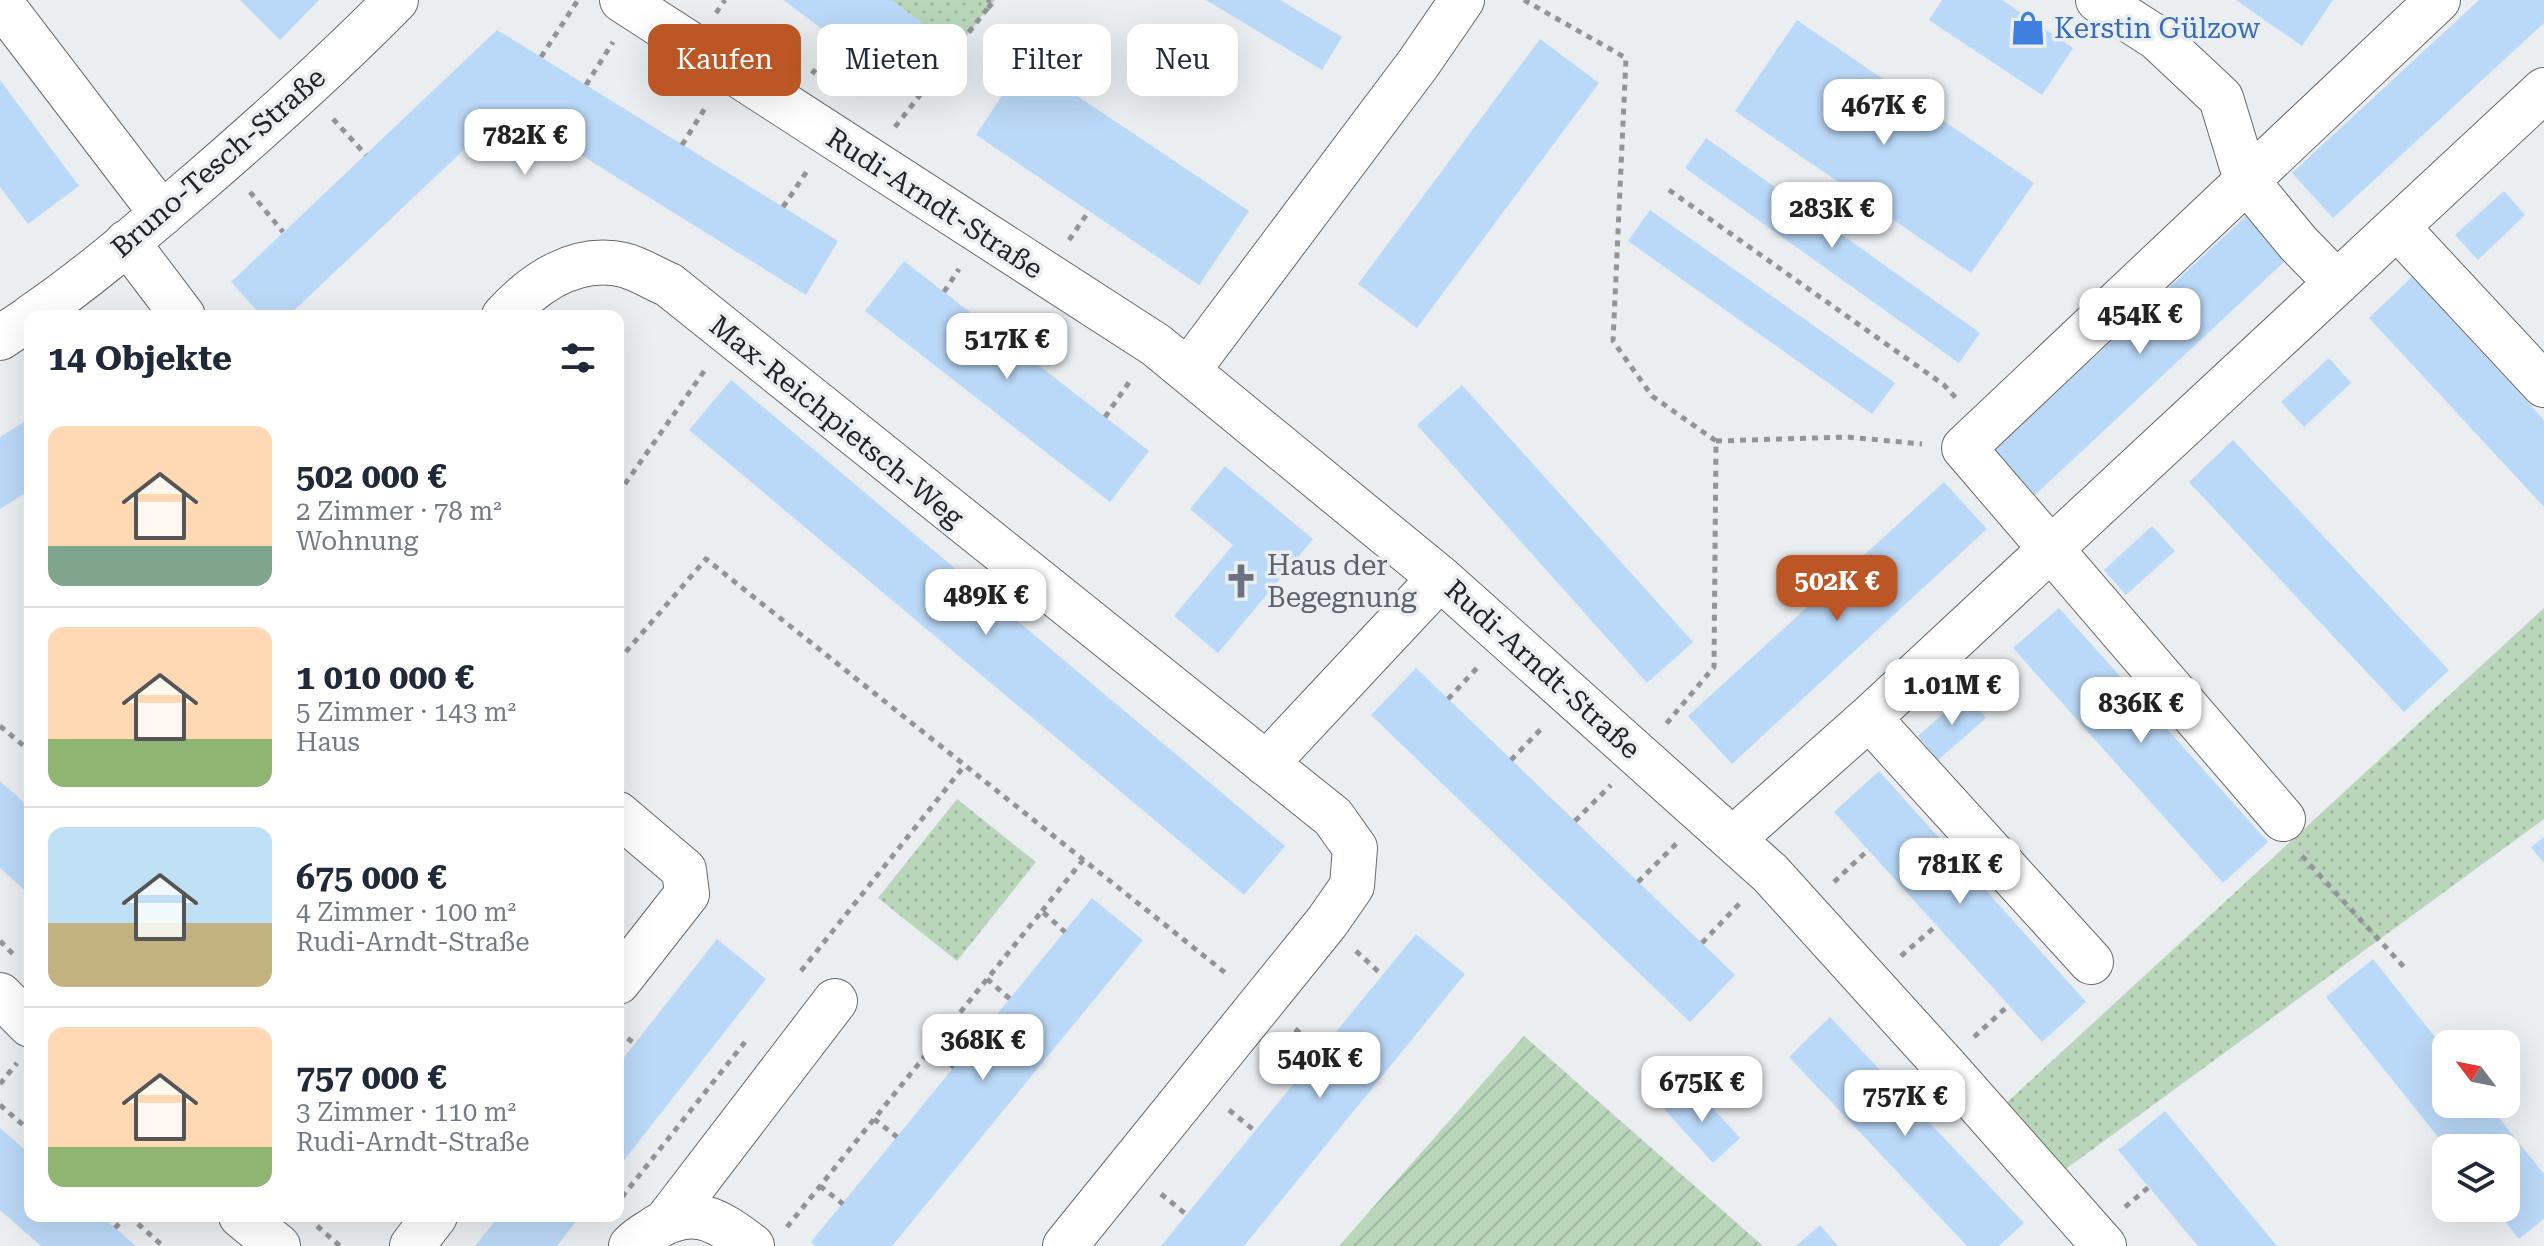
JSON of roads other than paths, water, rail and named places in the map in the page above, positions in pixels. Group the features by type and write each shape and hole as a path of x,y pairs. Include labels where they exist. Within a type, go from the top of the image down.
{"street":[{"name":"Bruno-Tesch-Straße","path":"40,310 162,214 305,88 396,0"},
{"name":"Rudi-Arndt-Straße","path":"622,0 1156,345 1440,578 1770,873 2104,1246"},
{"path":"1189,369 1418,64 1462,0"},
{"path":"2098,0 2157,38 2221,98 2246,180 2298,243 2337,283"},
{"path":"2292,836 2050,550 1974,439 2438,0"},
{"path":"0,2 162,214"},
{"path":"1720,826 1869,718 2544,90"},
{"path":"2397,227 2544,385"},
{"path":"127,242 178,310"},
{"name":"Max-Reichpietsch-Weg","path":"511,310 540,283 581,264 623,265 669,285 1333,817 1355,848 1352,886 1263,1003 1065,1246"},
{"name":"Bruno-Tesch-Straße","path":"0,338 24,322"},
{"path":"1266,764 1440,578"},
{"path":"1869,718 2091,962"},
{"path":"624,819 684,870 687,894 624,974"},
{"path":"0,995 24,1019"},
{"path":"631,1246 668,1219 835,1001"},
{"path":"668,1219 699,1215 766,1240"},
{"path":"248,1222 278,1246"},
{"path":"412,1246 430,1222"}],"place":[{"name":"Kerstin Gülzow","path":"2028,28"},
{"name":"Haus der Begegnung","path":"1241,581"}]}
